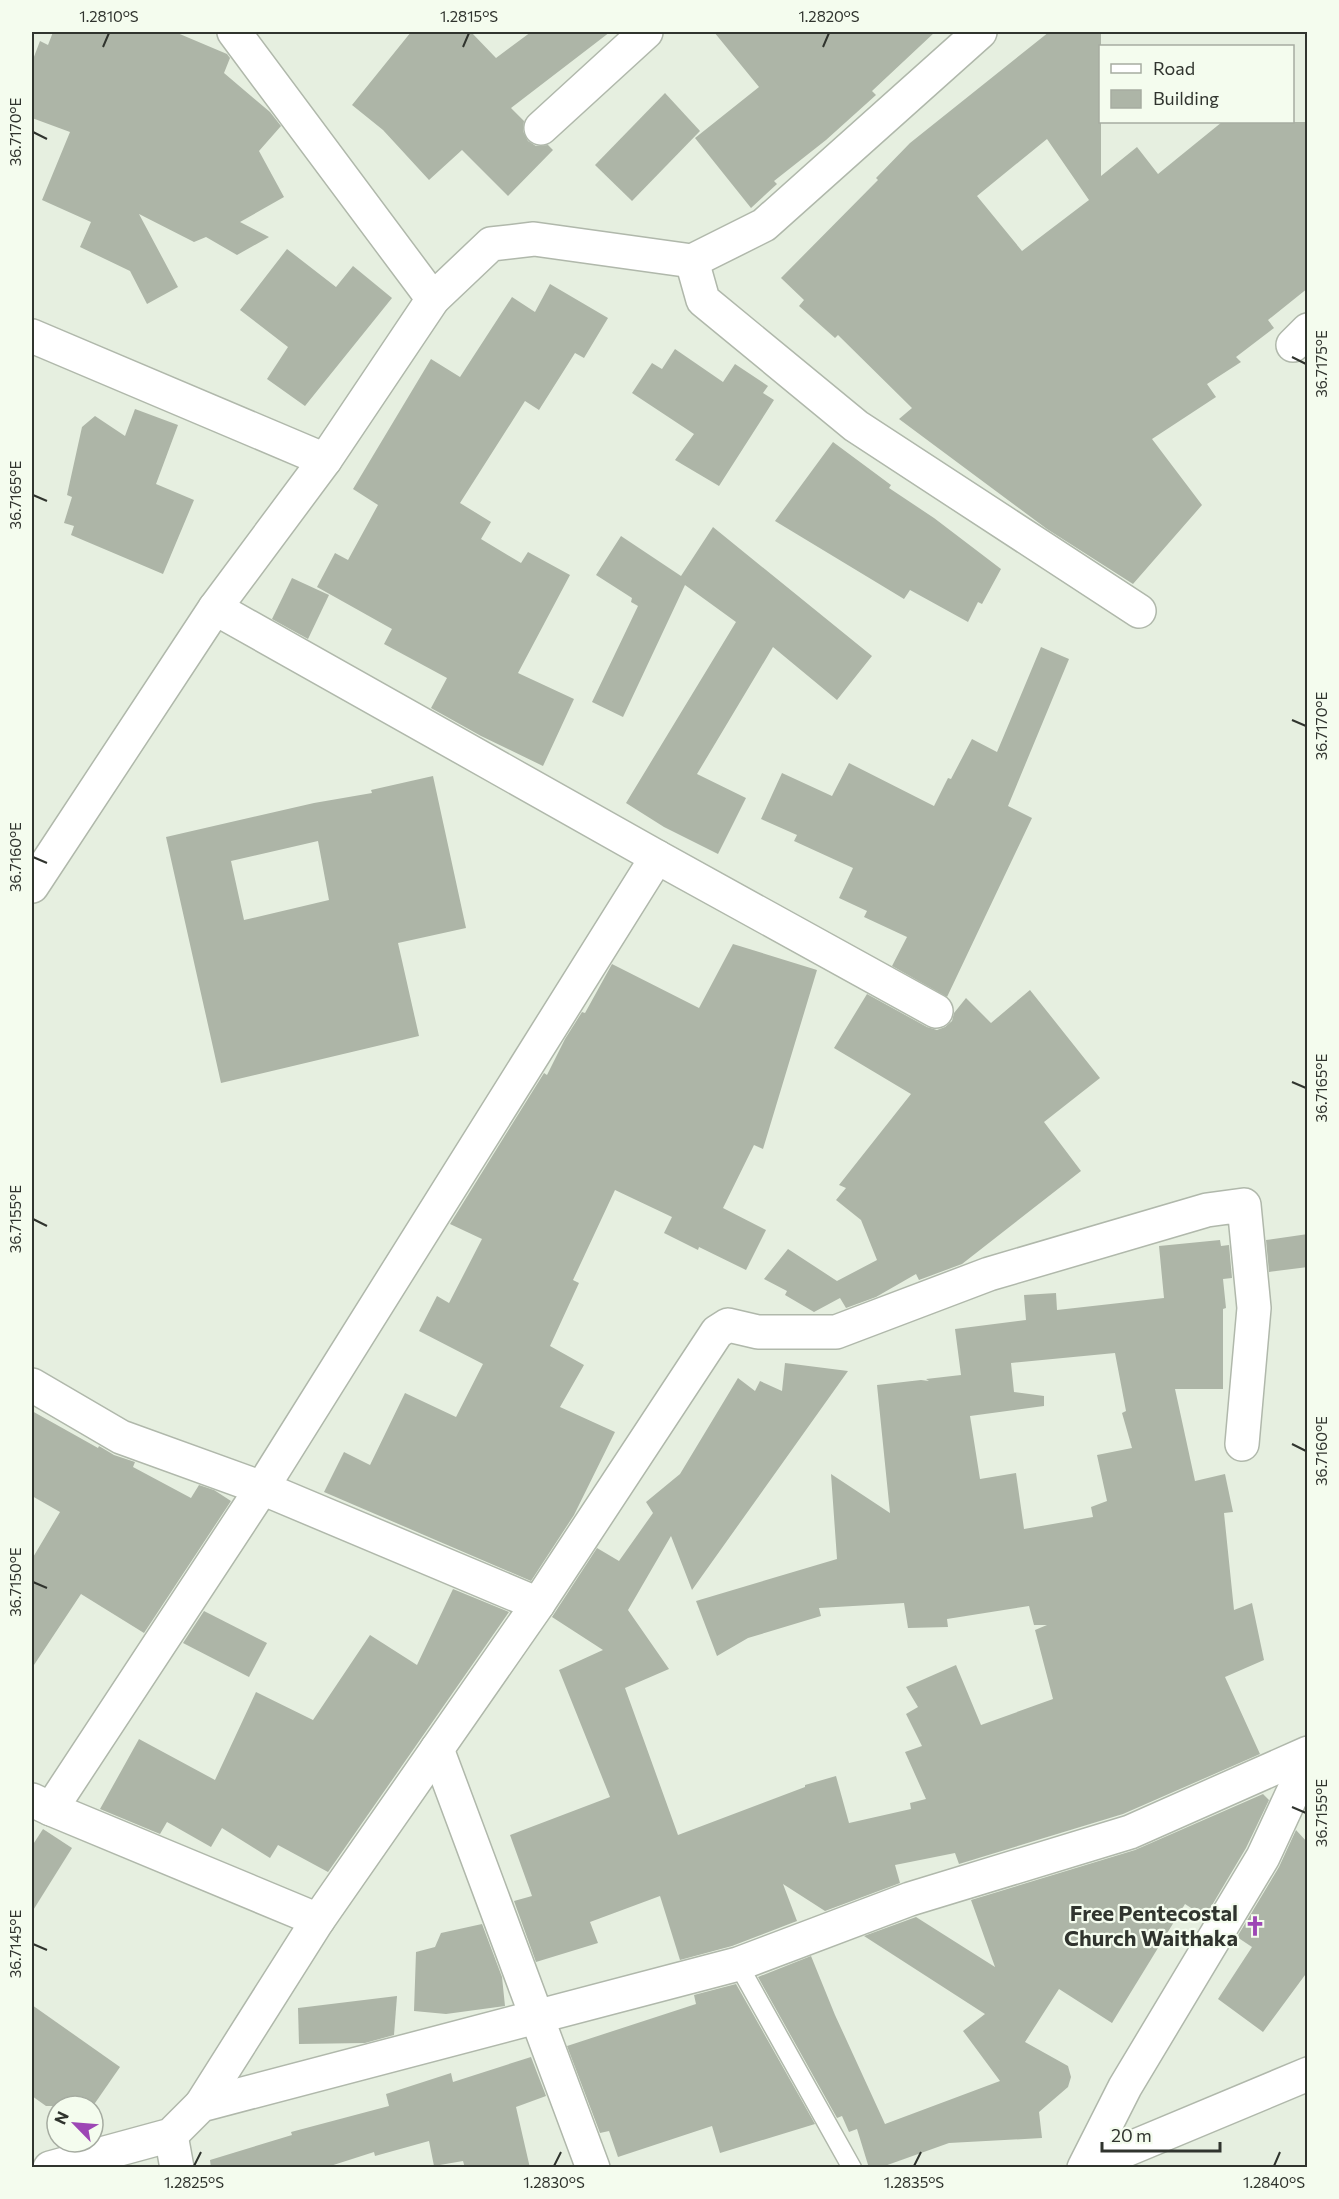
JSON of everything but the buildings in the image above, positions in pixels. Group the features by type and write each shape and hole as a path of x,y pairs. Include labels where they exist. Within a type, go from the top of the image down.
{"street":[{"path":"234,32 434,299"},
{"path":"542,128 646,32"},
{"path":"32,886 215,608 325,460 434,299 491,244 534,239 692,261 764,225 980,32"},
{"path":"692,261 703,300 856,426 1139,611"},
{"path":"32,336 325,460"},
{"path":"215,608 936,1011"},
{"path":"318,1920 41,1805 262,1488 657,857"},
{"path":"50,2168 171,2135 201,2105 318,1920 538,1604 717,1332 728,1324 758,1332 836,1332 989,1274 1207,1210 1244,1205 1254,1308 1242,1444"},
{"path":"32,1385 122,1437 262,1488 538,1604"},
{"path":"437,1749 593,2168"},
{"path":"201,2105 738,1964 910,1899 1130,1832 1308,1753"},
{"path":"1084,2168 1125,2087 1263,1857 1308,1760"},
{"path":"1094,2168 1102,2160 1308,2074"},
{"path":"171,2135 177,2168"}],"lane":[{"path":"738,1964 852,2168"}],"place":[{"name":"Free Pentecostal Church Waithaka","path":"1255,1926"}]}
